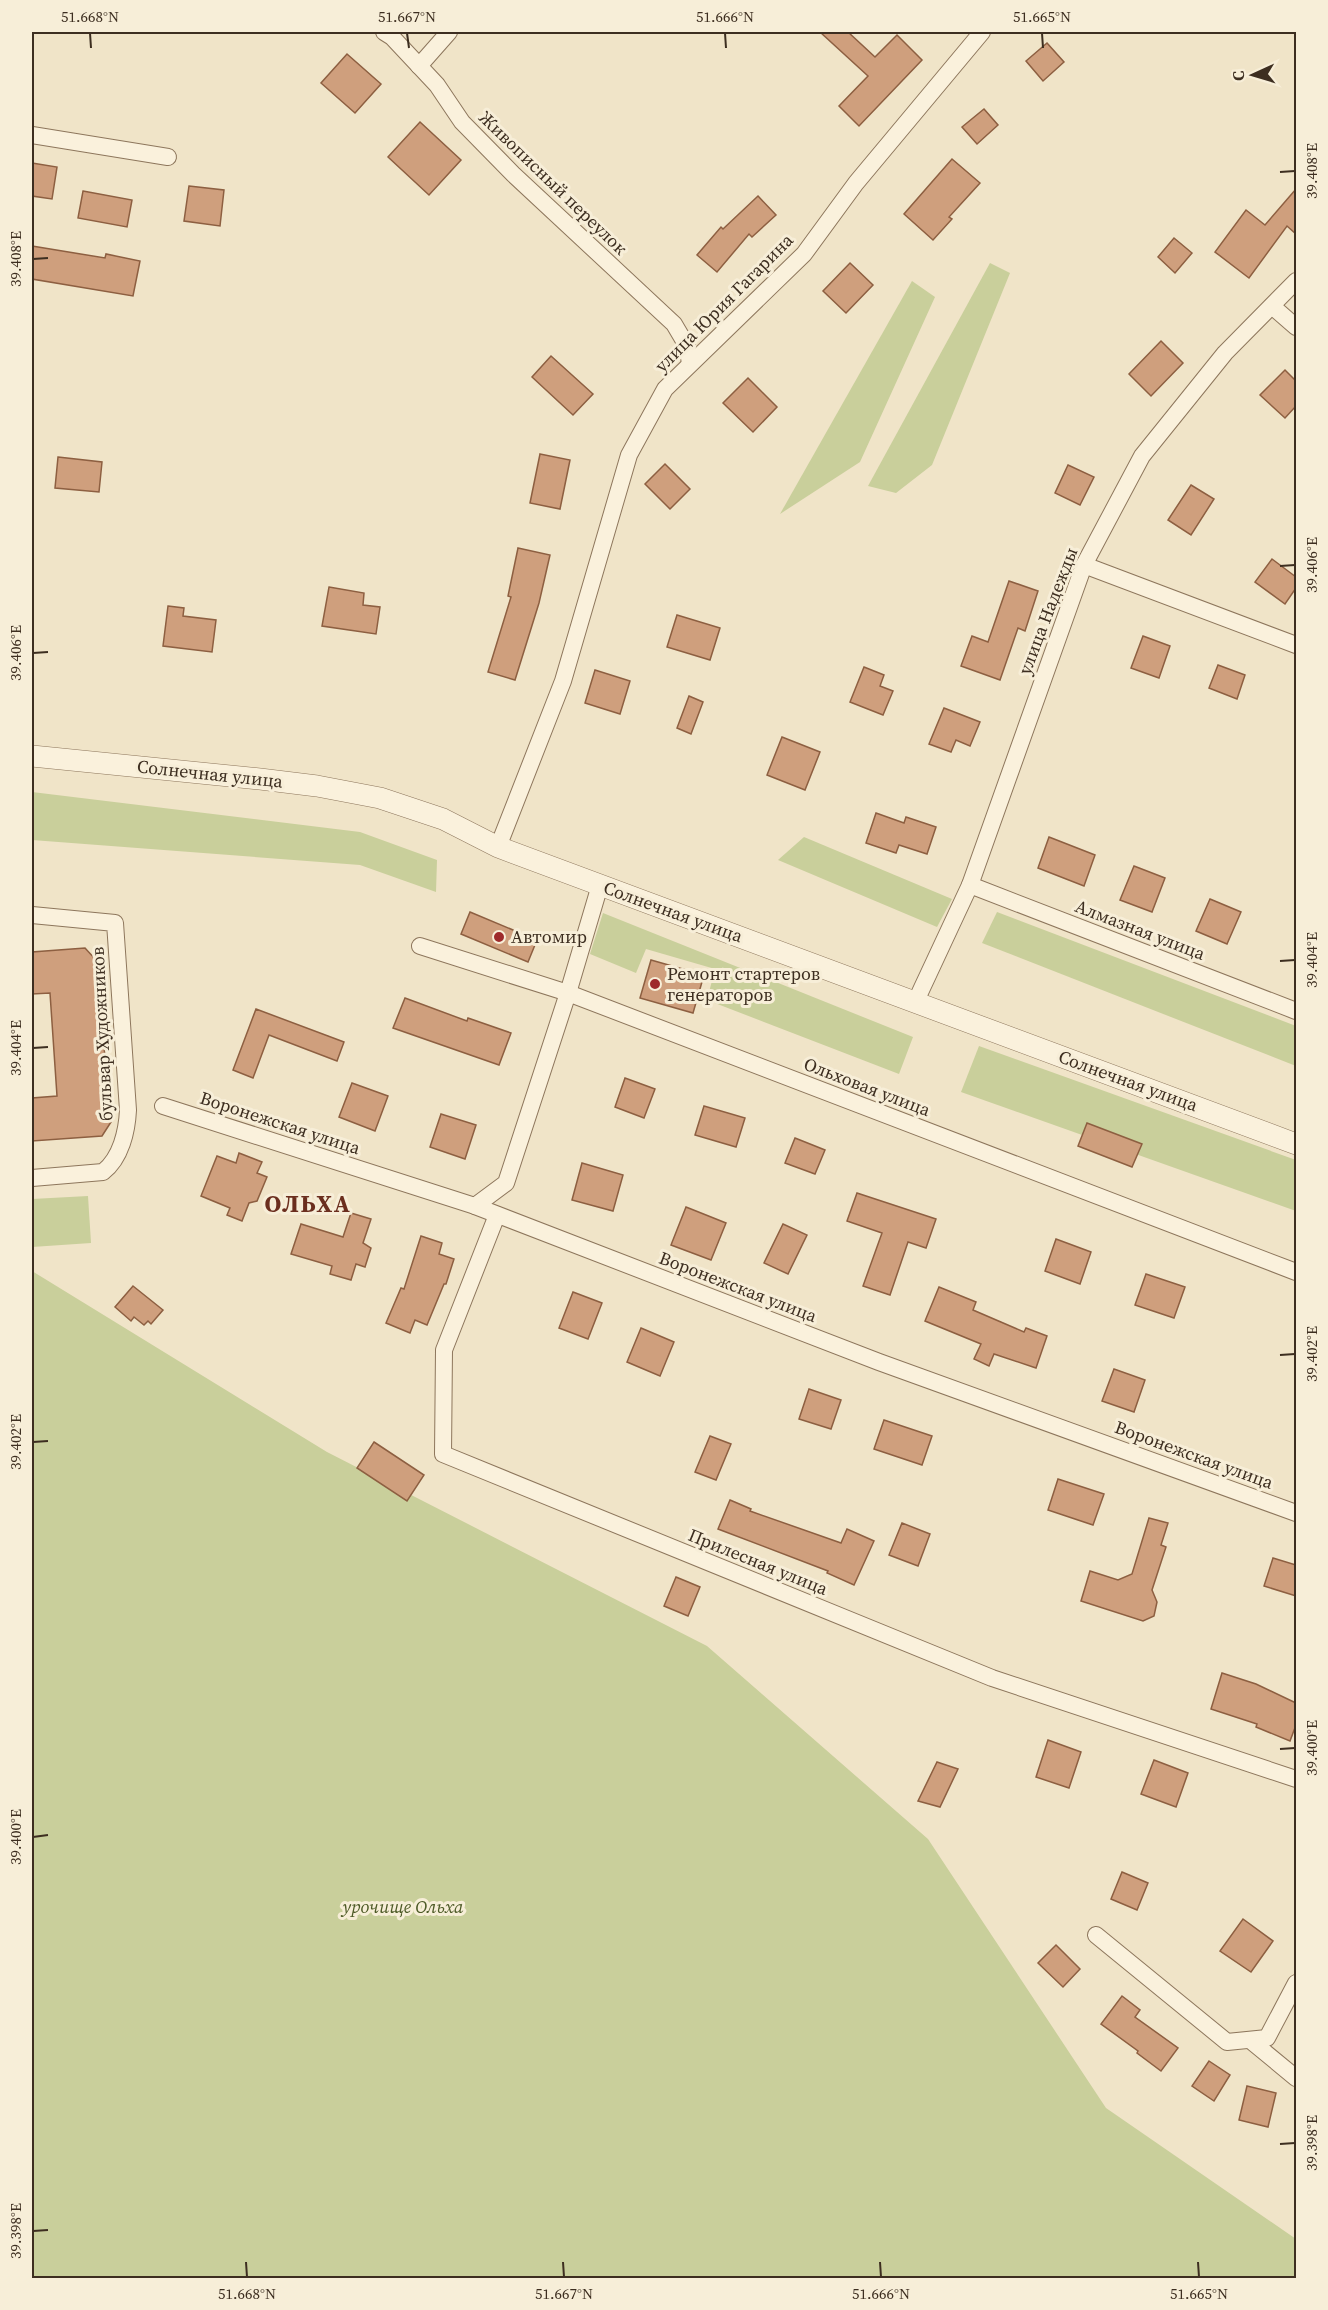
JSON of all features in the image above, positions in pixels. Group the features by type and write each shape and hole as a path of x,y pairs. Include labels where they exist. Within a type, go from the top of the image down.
{"street":[{"name":"Живописный переулок","path":"384,32 392,37 437,86 462,122 522,182 674,324 687,346 690,363"},
{"path":"419,66 449,32"},
{"name":"улица Юрия Гагарина","path":"498,847 562,681 629,454 665,388 804,254 856,183 982,32"},
{"path":"32,135 168,157"},
{"name":"улица Надежды","path":"915,1003 970,885 1084,565 1142,456 1226,353 1296,281"},
{"path":"1272,306 1296,327"},
{"path":"1084,565 1296,645"},
{"name":"Солнечная улица","path":"32,756 260,779 370,796 443,819 498,847 1296,1144"},
{"path":"475,1206 506,1183 600,885"},
{"name":"Алмазная улица","path":"970,885 1296,1011"},
{"name":"бульвар Художников","path":"32,915 115,922 128,1110 123,1139 112,1166 104,1172 32,1178"},
{"name":"Ольховая улица","path":"420,946 567,993 1296,1272"},
{"name":"Воронежская улица","path":"163,1106 475,1206 879,1362 1296,1513"},
{"name":"Прилесная улица","path":"497,1215 444,1350 443,1454 992,1678 1296,1779"},
{"path":"1096,1935 1227,2042 1267,2038 1296,1983"},
{"path":"1250,2040 1296,2078"}],"green space":[{"path":"990,263 1010,273 932,465 896,493 868,486"},
{"path":"912,281 935,297 860,462 780,514"},
{"path":"32,792 360,832 437,860 436,892 360,865 32,840"},
{"path":"804,837 952,899 937,927 778,860"},
{"path":"997,912 1296,1026 1296,1066 982,943"},
{"path":"603,913 913,1037 899,1074 707,1000 715,969 646,949 636,973 590,954"},
{"path":"979,1046 1296,1160 1296,1211 961,1092"},
{"path":"88,1196 91,1243 32,1247 32,1199"},
{"name":"урочище Ольха","path":"32,1271 327,1452 707,1646 928,1839 1106,2108 1296,2239 1296,2278 32,2278"}],"building":[{"path":"820,32 848,32 875,57 897,35 922,60 859,126 839,106 868,76"},
{"path":"1047,43 1064,62 1043,81 1026,61"},
{"path":"347,54 381,84 355,113 321,83"},
{"path":"984,109 998,125 977,144 962,127"},
{"path":"420,122 461,160 429,195 388,157"},
{"path":"952,159 980,183 949,217 952,219 933,240 904,214"},
{"path":"32,163 57,167 52,199 32,196"},
{"path":"189,186 224,190 220,226 184,221"},
{"path":"1296,189 1296,234 1287,226 1249,278 1215,252 1246,210 1265,225"},
{"path":"83,191 132,200 127,227 78,218"},
{"path":"758,196 776,215 752,237 749,234 717,272 697,255 721,227 723,229"},
{"path":"1174,238 1192,253 1175,273 1158,257"},
{"path":"32,246 105,258 106,254 140,261 133,296 32,279"},
{"path":"850,263 873,285 846,313 823,291"},
{"path":"1161,341 1183,363 1151,396 1129,374"},
{"path":"551,356 593,394 573,415 532,377"},
{"path":"1285,370 1296,381 1296,406 1285,418 1260,395"},
{"path":"748,378 777,407 753,432 723,403"},
{"path":"540,454 570,460 560,509 530,503"},
{"path":"58,457 102,462 99,492 55,488"},
{"path":"665,464 690,489 670,509 645,484"},
{"path":"1068,465 1094,477 1080,505 1055,493"},
{"path":"1191,485 1214,499 1191,535 1168,520"},
{"path":"518,548 550,555 539,603 515,680 488,672 511,597 508,596"},
{"path":"1272,559 1296,577 1296,588 1285,604 1255,582"},
{"path":"1009,581 1038,591 1025,631 1018,628 1000,680 961,666 972,636 988,642"},
{"path":"329,587 364,593 363,605 380,607 376,634 322,626"},
{"path":"168,606 184,608 183,616 216,620 212,652 163,646"},
{"path":"677,615 720,628 710,660 667,647"},
{"path":"1143,636 1170,646 1159,678 1131,668"},
{"path":"1218,665 1245,675 1237,699 1209,688"},
{"path":"864,667 884,675 880,686 893,691 883,715 850,702"},
{"path":"595,670 630,681 620,714 585,703"},
{"path":"689,696 703,702 691,734 677,728"},
{"path":"944,708 980,722 970,746 956,740 951,752 929,744"},
{"path":"782,737 820,752 805,790 767,775"},
{"path":"876,813 904,823 906,817 936,827 927,854 899,845 896,853 866,843"},
{"path":"1049,837 1095,855 1084,886 1038,868"},
{"path":"1134,866 1165,878 1152,912 1120,900"},
{"path":"1210,899 1241,912 1227,944 1196,931"},
{"name":"Автомир","path":"470,912 537,940 528,962 461,934"},
{"path":"85,948 96,960 111,1122 102,1136 32,1141 32,1098 57,1096 50,993 32,994 32,952"},
{"path":"651,960 704,975 693,1013 640,998"},
{"path":"405,998 467,1021 468,1018 511,1033 499,1065 393,1028"},
{"path":"256,1009 344,1042 337,1061 269,1035 253,1078 233,1070"},
{"path":"625,1078 655,1089 644,1118 615,1107"},
{"path":"352,1083 388,1096 375,1131 339,1117"},
{"path":"704,1106 745,1118 736,1147 695,1135"},
{"path":"441,1114 476,1125 465,1159 430,1147"},
{"path":"1087,1123 1142,1144 1132,1167 1078,1146"},
{"path":"795,1138 825,1150 815,1174 785,1163"},
{"path":"239,1153 262,1162 257,1173 267,1177 257,1201 249,1203 242,1221 227,1215 230,1208 201,1196 217,1156 236,1163"},
{"path":"582,1163 623,1175 613,1211 572,1200"},
{"path":"857,1193 936,1219 926,1248 908,1242 890,1295 863,1286 882,1233 847,1221"},
{"path":"686,1207 726,1223 711,1260 671,1245"},
{"path":"351,1213 371,1219 363,1243 371,1248 365,1267 356,1264 351,1280 330,1274 332,1266 291,1254 301,1224 343,1237"},
{"path":"783,1224 807,1235 788,1274 764,1263"},
{"path":"421,1236 442,1243 439,1254 454,1259 446,1284 444,1284 427,1325 415,1320 410,1333 386,1323 401,1288 404,1289"},
{"path":"1056,1239 1091,1252 1080,1284 1045,1271"},
{"path":"1146,1274 1185,1287 1174,1318 1135,1305"},
{"path":"133,1286 163,1310 151,1324 148,1321 144,1325 134,1317 131,1321 115,1307"},
{"path":"939,1287 976,1302 973,1310 1024,1332 1026,1328 1047,1336 1036,1368 994,1354 989,1366 974,1359 981,1344 925,1321"},
{"path":"573,1292 602,1303 588,1339 559,1328"},
{"path":"641,1328 674,1342 660,1376 627,1362"},
{"path":"1114,1369 1145,1380 1134,1412 1102,1401"},
{"path":"809,1389 841,1400 831,1429 799,1419"},
{"path":"884,1420 932,1436 922,1465 874,1449"},
{"path":"710,1436 731,1444 716,1480 695,1472"},
{"path":"374,1442 424,1475 407,1501 357,1468"},
{"path":"1058,1479 1104,1494 1093,1525 1048,1510"},
{"path":"730,1500 751,1509 750,1511 841,1543 847,1529 874,1541 854,1585 827,1573 828,1571 718,1529"},
{"path":"1149,1518 1168,1523 1161,1545 1166,1547 1152,1590 1157,1602 1154,1616 1143,1621 1081,1601 1090,1571 1118,1580 1132,1574"},
{"path":"902,1523 930,1534 918,1566 889,1555"},
{"path":"1273,1558 1296,1565 1296,1596 1264,1586"},
{"path":"676,1577 700,1587 688,1616 664,1606"},
{"path":"1222,1673 1256,1684 1296,1703 1296,1725 1290,1741 1256,1727 1257,1724 1211,1709"},
{"path":"1048,1740 1081,1752 1069,1788 1036,1777"},
{"path":"1154,1760 1188,1773 1176,1807 1141,1794"},
{"path":"937,1762 958,1769 940,1807 918,1801"},
{"path":"1122,1872 1148,1883 1137,1910 1111,1899"},
{"path":"1243,1919 1273,1941 1251,1972 1220,1951"},
{"path":"1056,1945 1080,1969 1063,1987 1038,1963"},
{"path":"1122,1996 1140,2010 1135,2017 1178,2048 1161,2071 1101,2024"},
{"path":"1209,2061 1230,2075 1214,2101 1192,2086"},
{"path":"1247,2086 1276,2093 1268,2127 1239,2120"}],"place":[{"name":"Автомир","path":"499,937"},
{"name":"Ремонт стартеров генераторов","path":"655,984"}],"district":[{"name":"ОЛЬХА","path":"308,1204"}]}
